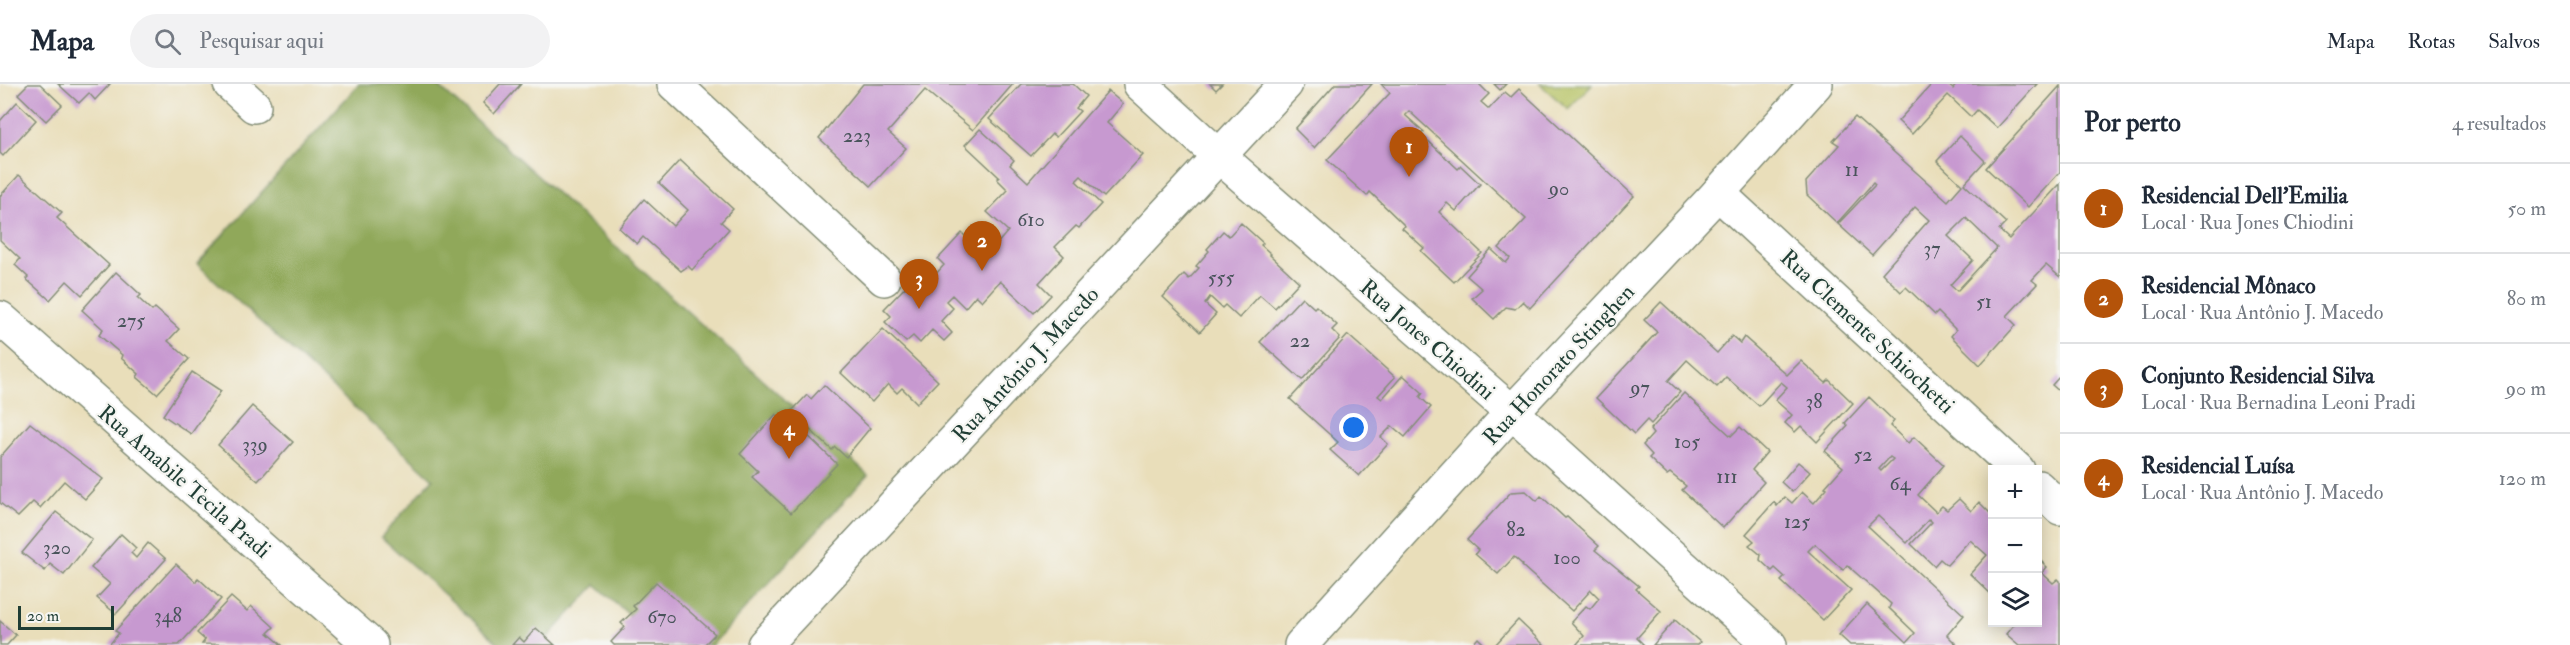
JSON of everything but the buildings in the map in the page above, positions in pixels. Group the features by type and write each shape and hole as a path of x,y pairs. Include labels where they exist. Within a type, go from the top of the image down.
{"street":[{"path":"230,84 254,106"},
{"path":"674,84 884,279"},
{"name":"Rua Jones Chiodini","path":"1140,84 1512,412 1770,645"},
{"name":"Rua Antônio J. Macedo","path":"764,645 1286,84"},
{"name":"Rua Honorato Stinghen","path":"1301,645 1512,412 1718,193 1816,84"},
{"name":"Rua Clemente Schiochetti","path":"1718,193 2013,465"},
{"name":"Rua Amabile Tecila Pradi","path":"0,318 371,645"},
{"path":"2042,492 2060,508"}],"green space":[{"path":"359,84 436,84 868,475 712,645 662,645 596,585 541,645 500,645 381,537 433,479 197,264"},
{"path":"1540,84 1592,84 1568,109"}],"place":[{"name":"Residencial Dell'Emilia","path":"1409,177"},
{"name":"Residencial Mônaco","path":"982,271"},
{"name":"Conjunto Residencial Silva","path":"919,309"},
{"name":"Residencial Luísa","path":"789,459"}]}
